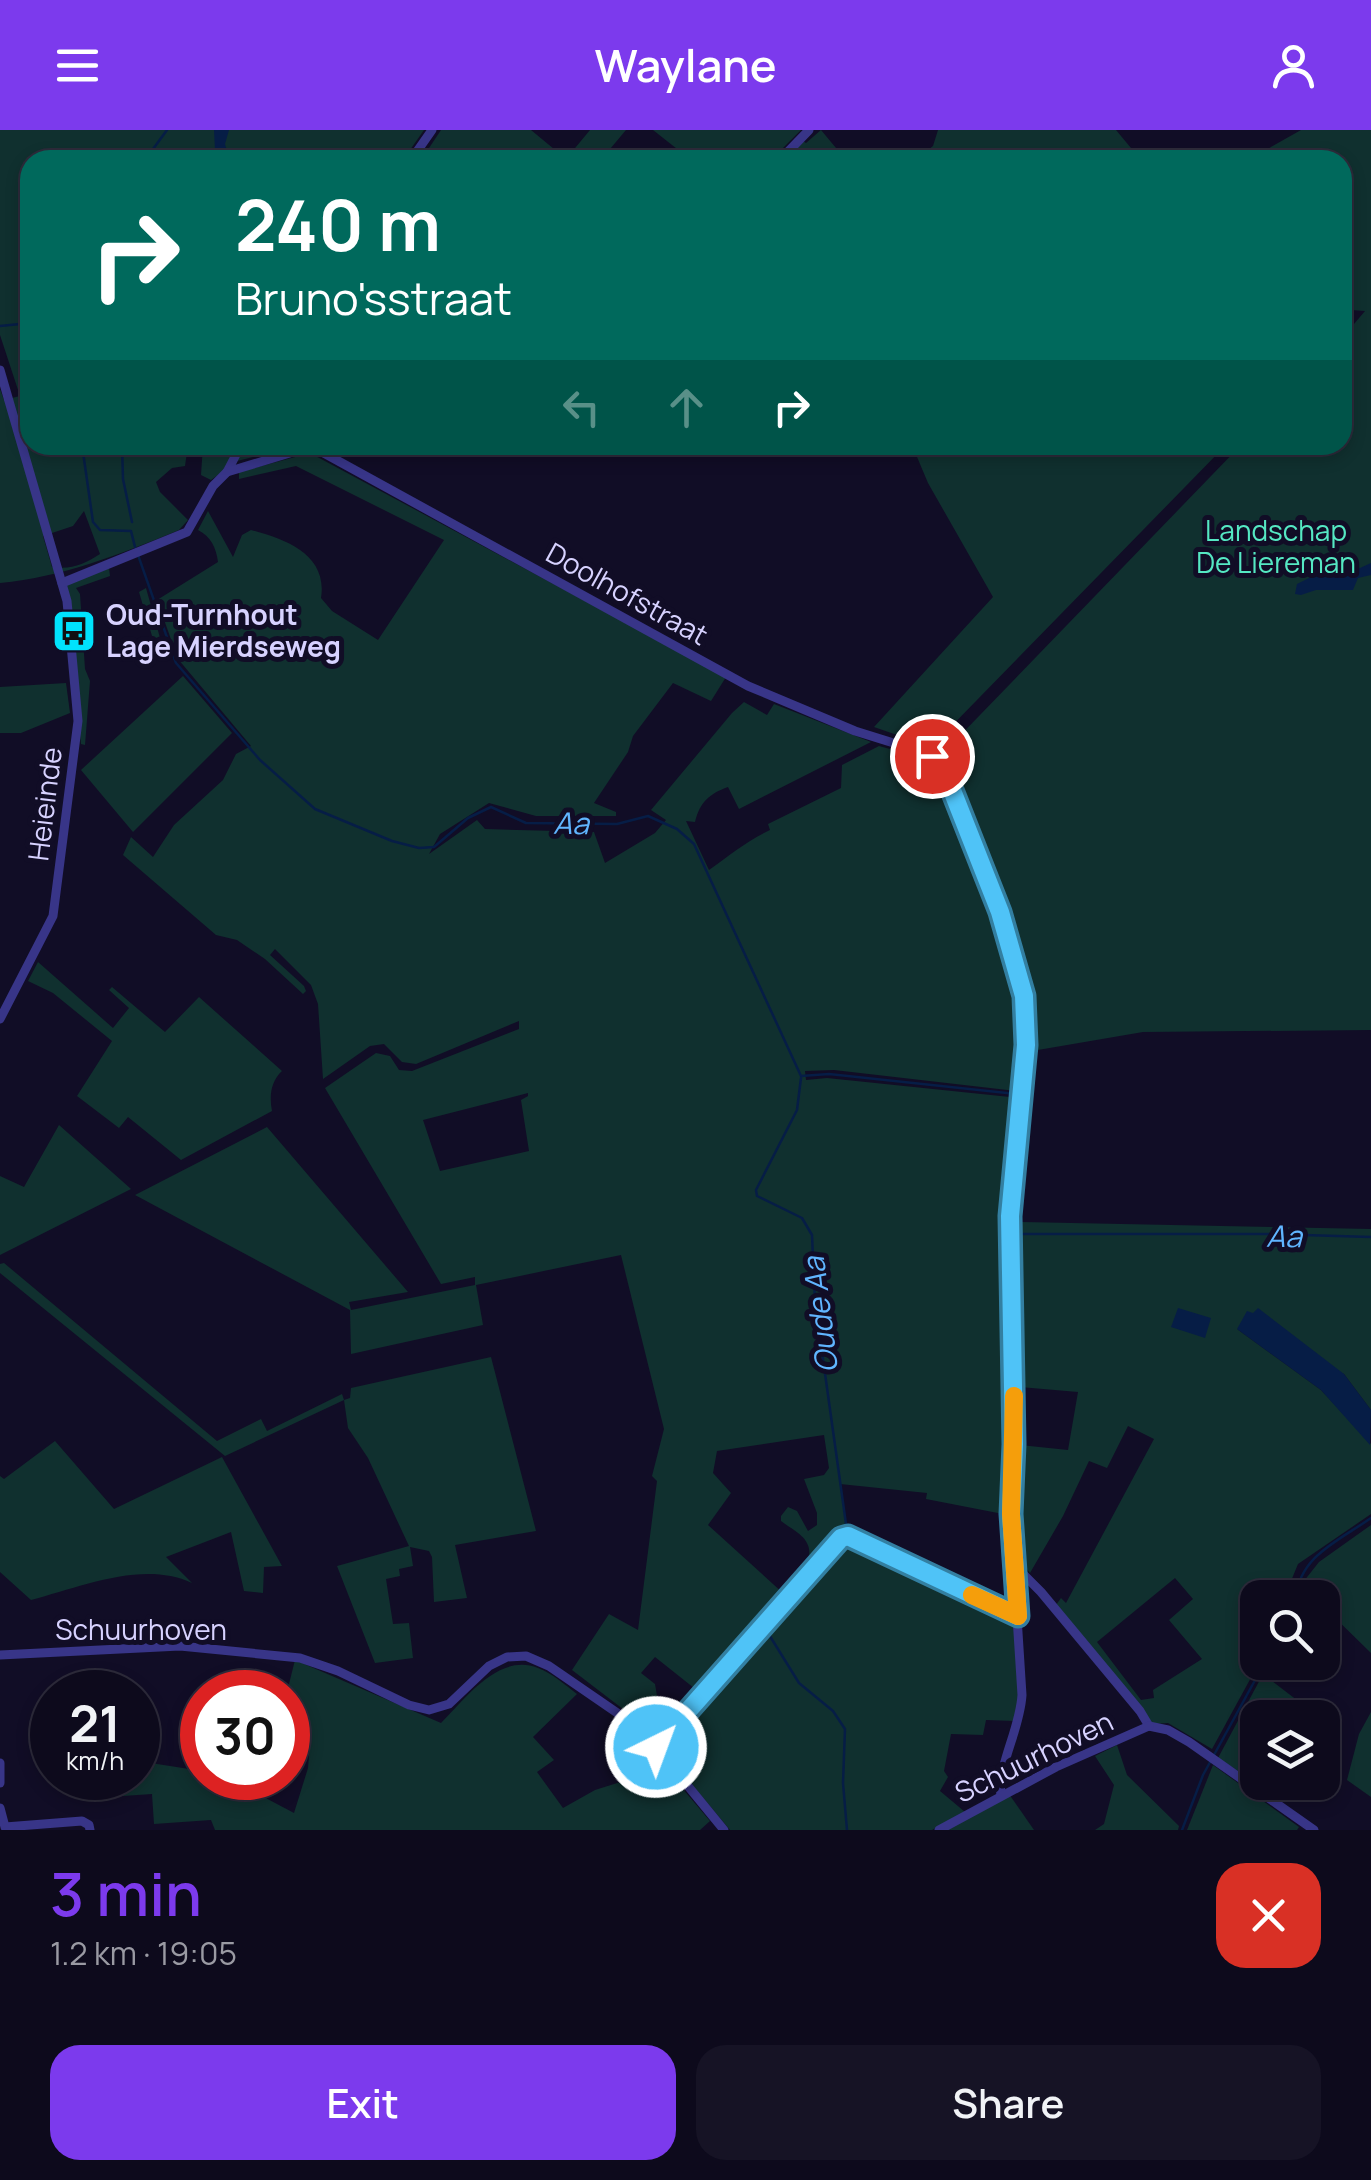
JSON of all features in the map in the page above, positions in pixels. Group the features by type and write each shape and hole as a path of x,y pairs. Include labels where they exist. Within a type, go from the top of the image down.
{"street":[{"path":"790,150 809,130"},
{"name":"Heieinde","path":"0,370 20,439"},
{"name":"Heieinde","path":"0,1018 48,929 56,902 78,721 62,583 25,455"},
{"path":"62,583 187,532 236,455"},
{"path":"227,472 284,455"},
{"name":"Doolhofstraat","path":"330,455 748,686 855,731 932,756 946,775 1000,912 1024,996 1026,1045 1010,1216 1014,1564"},
{"path":"656,1747 841,1538 848,1536 1018,1616"},
{"path":"1001,1796 999,1781 1021,1719 1014,1564"},
{"path":"1014,1564 1140,1711 1148,1726 1168,1730 1207,1754 1314,1830"},
{"name":"Schuurhoven","path":"0,1655 180,1646 300,1658 408,1706 430,1710 450,1704 489,1666 506,1657 526,1656 549,1666 642,1730 724,1830"},
{"name":"Schuurhoven","path":"939,1830 1148,1726"},
{"path":"0,1762 0,1783"},
{"path":"0,1808 3,1828 82,1822 90,1830"}],"green space":[{"path":"0,130 424,130 410,150 20,150 20,396 0,335"},
{"path":"441,130 531,130 555,150 428,150"},
{"path":"590,130 626,130 609,150 573,150"},
{"path":"653,130 801,130 781,150 678,150"},
{"path":"821,130 838,150 794,150 803,141 806,143"},
{"path":"938,130 1116,130 1133,150 928,150"},
{"name":"Landschap De Liereman","path":"1301,130 1371,130 1371,1030 1143,1032 1032,1051 1032,1000 1014,935 949,747 1231,455 1352,455 1352,326 1365,311 1352,310 1352,150 1266,150"},
{"path":"0,389 4,400 20,396 20,455 187,455 185,466 172,468 156,482 160,492 188,520 179,530 113,556 69,570 0,583","holes":["84,511 100,554 66,568 52,567 43,536 73,526"]},
{"path":"202,455 261,455 237,461 211,480 201,475"},
{"path":"314,455 726,677 711,701 673,683 633,736 628,752 594,803 616,812 616,816 536,816 489,803 440,834 429,854 477,820 485,829 594,832 605,863 655,833 666,820 651,810 744,702 767,715 774,704 871,742 739,809 728,787 711,796 695,822 686,821 709,870 770,830 768,824 841,788 842,765 879,746 927,759 940,774 1016,979 1020,1003 1016,1091 834,1070 805,1071 806,1080 827,1078 1010,1097 1010,1103 1029,1103 1024,1175 1005,1174 1001,1215 1021,1214 1022,1222 1371,1229 1371,1410 1344,1374 1237,1329 1321,1390 1371,1444 1371,1514 1298,1564 1291,1580 1240,1580 1240,1680 1250,1680 1212,1749 1168,1723 1153,1724 1056,1605 1061,1598 1066,1603 1154,1439 1128,1426 1107,1468 1089,1461 1030,1573 1022,1560 1014,1512 1020,1445 1068,1450 1078,1392 1020,1387 1017,1307 1009,1304 1009,1433 1003,1514 926,1499 927,1493 840,1484 847,1531 837,1533 816,1559 809,1556 808,1544 781,1521 781,1516 788,1507 797,1511 808,1531 817,1525 817,1513 804,1479 824,1475 829,1468 824,1435 717,1451 713,1473 731,1493 708,1525 784,1594 699,1692 655,1657 641,1673 655,1684 657,1696 636,1719 572,1670 609,1614 638,1630 657,1481 652,1476 664,1429 621,1255 476,1285 483,1325 351,1354 350,1310 135,1195 267,1127 408,1292 349,1302 351,1310 475,1285 475,1277 441,1284 325,1088 376,1053 390,1056 399,1070 412,1071 519,1029 519,1021 416,1064 402,1062 384,1044 370,1046 323,1079 318,1004 311,985 275,949 270,955 304,986 303,994 265,959 237,940 216,935 123,855 131,837 153,857 174,825 223,780 236,754 251,746 178,659 157,600 218,562 212,543 198,530 208,511 233,557 242,535 251,530 302,551 318,570 321,598 332,611 378,640 444,540 296,466 239,479 239,472","holes":["528,1093 521,1100 529,1151 440,1171 423,1120","1175,1578 1193,1599 1169,1620 1202,1659 1153,1690 1154,1698 1141,1700 1097,1642"]},
{"path":"916,455 1216,455 935,743 928,740 923,744 874,727 993,597"},
{"path":"109,568 110,576 76,588 80,594 85,669 90,681 85,745 81,744 66,585"},
{"path":"146,588 162,645 155,646 139,592"},
{"path":"183,676 232,733 133,832 81,770"},
{"path":"66,683 70,713 21,733 0,733 0,687"},
{"path":"38,962 113,1028 129,1008 109,990 112,987 165,1032 199,997 282,1071 272,1089 272,1111 181,1160 128,1117 119,1128 77,1096 112,1041 53,993 28,981"},
{"path":"59,1125 131,1189 0,1255 0,1176 24,1187"},
{"path":"4,1263 217,1441 261,1419 267,1431 342,1394 344,1400 225,1456 0,1273 0,1264"},
{"path":"491,1357 536,1531 455,1545 467,1598 434,1602 432,1557 429,1551 410,1547 413,1566 399,1569 400,1576 386,1579 393,1624 409,1623 413,1658 375,1663 337,1566 409,1546 368,1458 348,1428 344,1400 350,1398 351,1388"},
{"path":"55,1441 114,1509 222,1457 282,1566 264,1567 263,1593 244,1591 231,1532 166,1557 192,1583 153,1574 133,1575 31,1600 0,1572 0,1476 4,1479"},
{"path":"1371,1525 1371,1653 1340,1623 1340,1580 1305,1580 1319,1562"},
{"path":"846,1540 1013,1620 1020,1686 1015,1721 986,1720 983,1735 951,1734 944,1771 948,1777 940,1791 965,1812 932,1830 730,1830 665,1752 663,1744 762,1632 768,1633"},
{"path":"295,1660 441,1723 496,1672 510,1666 538,1668 577,1694 533,1737 554,1760 537,1772 563,1808 595,1790 665,1768 710,1821 700,1830 215,1830 211,1820 154,1824 152,1800 160,1800 160,1764 180,1768 180,1800 269,1800 294,1813 298,1800 310,1800 310,1670 292,1670"},
{"path":"1260,1680 1271,1680 1297,1700 1249,1700"},
{"path":"1371,1712 1371,1797 1347,1780 1359,1734"},
{"path":"1240,1717 1240,1772 1218,1758"},
{"path":"1117,1745 1127,1775 1179,1826 1178,1830 1095,1830 1104,1824 1114,1785 1095,1756"},
{"path":"1213,1765 1240,1784 1240,1800 1262,1800 1299,1827 1297,1830 1187,1830"},
{"path":"1009,1794 1034,1830 944,1830"}],"water":[{"path":"214,130 229,130 227,150 215,150"},
{"path":"1332,554 1345,555 1348,567 1360,568 1371,563 1371,575 1358,578 1353,590 1295,594 1297,584 1309,578"},
{"path":"1178,1308 1211,1318 1205,1338 1171,1327"},
{"path":"1258,1308 1344,1374 1371,1410 1370,1445 1321,1390 1237,1329 1247,1311 1253,1313"}],"waterway":[{"name":"Aa","path":"152,150 167,130"},
{"path":"0,326 20,324"},
{"name":"Aa","path":"83,455 93,522 100,530 131,531 135,547"},
{"path":"122,455 132,522"},
{"name":"Aa","path":"138,555 176,663 260,760 315,809 419,848 434,847 468,818 491,807 526,823 617,824 648,816 677,829 694,844 801,1076 829,1074 1016,1094 1003,1226 1006,1232"},
{"name":"Oude Aa","path":"801,1078 797,1110 756,1190 757,1196 802,1218 812,1235 815,1302 847,1531"},
{"name":"Aa","path":"1018,1234 1371,1237"},
{"name":"Aa","path":"1300,1580 1323,1550 1371,1518"},
{"name":"Oude Aa","path":"845,1542 768,1633 799,1683 833,1711 845,1729 843,1783 847,1830"},
{"name":"Aa","path":"1182,1830 1203,1775 1255,1680"}],"slow traffic":[{"path":"972,1595 1018,1616 1011,1514 1014,1396"}],"place":[{"name":"Oud-Turnhout Lage Mierdseweg","path":"74,631"}],"route":[{"path":"656,1747 841,1538 848,1536 1018,1616 1011,1514 1014,1444 1010,1216 1026,1013 1000,912 946,775 932,756"}]}
